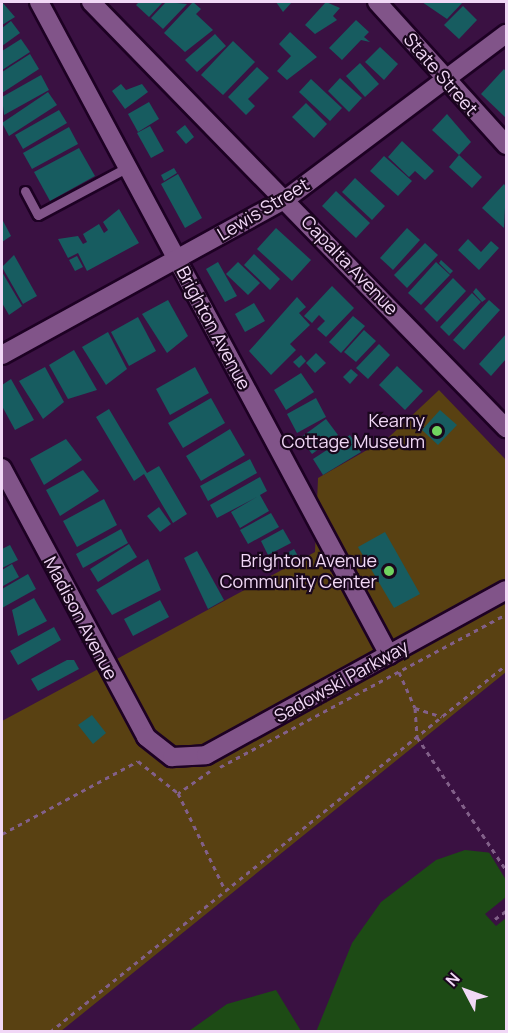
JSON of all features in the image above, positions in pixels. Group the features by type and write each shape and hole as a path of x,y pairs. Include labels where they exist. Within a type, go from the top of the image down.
{"street":[{"name":"Brighton Avenue","path":"39,2 389,655"},
{"name":"Capalta Avenue","path":"91,2 286,199 507,428"},
{"name":"State Street","path":"377,2 507,145"},
{"name":"Lewis Street","path":"2,355 286,199 507,34"},
{"name":"Madison Avenue","path":"2,468 146,737 172,757"},
{"name":"Sadowski Parkway","path":"172,757 206,755 507,590"}],"lane":[{"path":"25,191 38,215 128,167"}],"path":[{"path":"178,793 213,767 224,768 507,614"},
{"path":"50,1032 507,665"},
{"path":"399,672 415,708 417,737 507,870"},
{"path":"415,708 442,717"},
{"path":"2,834 138,761 178,793 225,891"},
{"path":"495,919 507,911"}],"shaded area":[{"path":"439,390 506,460 506,672 61,1031 2,1032 2,721 315,552 318,478 388,438"},
{"path":"465,850 493,853 506,874 506,1031 316,1032 352,943 381,902 436,860"},
{"path":"276,990 301,1031 189,1031 227,1004"}],"pier":[{"path":"487,849 495,851 506,868 506,880"},
{"path":"506,897 506,918 496,926 485,914"}],"building":[{"path":"2,2 15,17 2,25"},
{"path":"139,2 163,2 149,17 136,5"},
{"path":"166,2 187,4 163,29 151,18"},
{"path":"193,2 201,9 196,14 213,30 185,52 164,33"},
{"path":"276,2 292,2 283,12"},
{"path":"326,2 340,8 333,16 337,20 315,34 305,25"},
{"path":"422,2 463,2 447,19"},
{"path":"463,6 477,20 459,39 444,25"},
{"path":"356,20 369,32 364,37 370,42 361,40 342,60 329,48"},
{"path":"11,21 20,33 2,46 2,28"},
{"path":"290,32 317,57 287,80 277,71 291,56 279,44"},
{"path":"215,34 226,46 197,72 185,60"},
{"path":"21,39 30,52 2,70 2,51"},
{"path":"233,41 255,62 223,95 201,75"},
{"path":"380,47 398,64 384,80 365,62"},
{"path":"30,54 39,69 2,93 2,72"},
{"path":"360,63 379,84 365,97 346,76"},
{"path":"257,67 269,78 248,99 255,106 246,115 228,97"},
{"path":"504,69 506,72 506,118 481,94"},
{"path":"41,75 49,90 4,115 2,97"},
{"path":"340,78 362,98 349,112 328,91"},
{"path":"311,79 342,108 330,121 299,92"},
{"path":"121,84 126,90 142,84 148,92 125,109 112,91"},
{"path":"48,92 57,105 9,136 2,123"},
{"path":"149,102 159,119 138,132 128,114"},
{"path":"306,103 327,124 314,138 292,117"},
{"path":"59,110 67,123 23,149 15,135"},
{"path":"447,114 471,142 459,155 432,130"},
{"path":"185,125 194,137 186,144 176,132"},
{"path":"150,126 164,151 151,158 137,133"},
{"path":"69,127 78,144 32,169 23,153"},
{"path":"402,141 434,171 425,180 415,171 409,177 388,157"},
{"path":"79,148 95,176 50,201 34,172"},
{"path":"459,155 482,177 472,188 449,167"},
{"path":"384,156 412,181 398,196 370,171"},
{"path":"174,168 177,173 164,181 161,175"},
{"path":"178,174 202,218 185,228 161,184"},
{"path":"355,178 385,206 372,220 342,192"},
{"path":"504,184 506,187 504,228 482,208"},
{"path":"336,191 370,223 356,238 322,206"},
{"path":"119,209 139,243 87,271 78,253 68,258 58,239 78,236 83,244 87,242 83,234 99,224 104,233 108,230 103,222"},
{"path":"2,219 11,236 2,242"},
{"path":"276,228 311,260 292,281 257,249"},
{"path":"407,228 420,240 393,270 380,258"},
{"path":"468,239 481,252 491,241 499,248 479,270 458,250"},
{"path":"425,243 438,255 407,288 394,275"},
{"path":"254,254 280,279 270,290 244,265"},
{"path":"14,255 37,296 23,304 2,267"},
{"path":"77,256 83,267 75,271 69,260"},
{"path":"441,260 453,271 450,274 439,263"},
{"path":"218,262 237,296 225,302 206,269"},
{"path":"238,262 260,283 248,295 226,274"},
{"path":"436,262 450,275 421,305 408,293"},
{"path":"2,272 22,306 9,315 2,303"},
{"path":"453,278 466,291 437,322 424,309"},
{"path":"332,286 354,308 326,337 317,329 325,321 319,315 312,323 304,316"},
{"path":"476,288 486,299 482,302 473,292"},
{"path":"472,293 481,302 449,336 440,327"},
{"path":"297,297 306,307 299,313 310,325 290,344 296,350 271,375 249,351"},
{"path":"168,300 188,336 167,353 142,314"},
{"path":"489,300 500,310 464,350 453,340"},
{"path":"254,303 265,321 245,332 235,314"},
{"path":"353,316 365,326 341,353 329,342"},
{"path":"138,317 156,351 129,366 111,332"},
{"path":"364,330 376,341 356,362 344,352"},
{"path":"108,332 127,369 106,385 82,347"},
{"path":"506,334 506,359 491,376 479,364"},
{"path":"379,344 390,355 368,379 356,368"},
{"path":"74,350 97,390 68,399 49,365"},
{"path":"316,353 326,363 315,373 306,363"},
{"path":"301,355 306,361 299,368 293,362"},
{"path":"397,366 423,391 405,410 379,385"},
{"path":"45,367 64,402 43,419 19,381"},
{"path":"195,367 209,393 170,415 156,389"},
{"path":"351,369 358,375 350,384 343,377"},
{"path":"301,373 314,392 286,410 274,390"},
{"path":"11,379 34,420 15,430 2,406 2,385"},
{"path":"211,398 225,423 183,448 168,423"},
{"path":"316,398 326,417 297,433 287,414"},
{"path":"109,409 147,473 159,466 187,514 173,523 144,474 134,481 96,417"},
{"path":"440,410 457,425 438,445 422,430"},
{"path":"326,419 338,435 312,454 300,438"},
{"path":"230,429 245,455 201,481 186,456"},
{"path":"350,435 361,452 323,475 313,459"},
{"path":"66,439 82,460 44,485 30,459"},
{"path":"250,459 257,473 208,501 200,486"},
{"path":"83,470 99,491 60,516 46,490"},
{"path":"260,477 267,491 260,495 269,511 240,528 231,512 257,497 217,518 210,505"},
{"path":"104,499 117,525 77,547 63,521"},
{"path":"159,507 171,524 160,532 147,516"},
{"path":"271,513 279,527 248,544 240,530"},
{"path":"121,529 128,543 83,568 76,554"},
{"path":"283,529 291,543 268,555 261,541"},
{"name":"Brighton Avenue Community Center","path":"385,532 420,594 394,608 358,547"},
{"path":"129,544 137,557 98,582 90,569"},
{"path":"10,545 18,560 2,568 2,549"},
{"path":"294,549 299,558 283,567 278,558"},
{"path":"197,551 224,600 208,609 184,558"},
{"path":"148,559 161,590 112,615 96,590"},
{"path":"12,564 19,577 3,586 2,570"},
{"path":"28,574 36,589 2,608 2,589"},
{"path":"34,598 47,621 18,636 12,610"},
{"path":"160,600 169,617 133,636 124,619"},
{"path":"54,627 61,640 18,665 10,651"},
{"path":"67,660 74,660 79,669 38,691 31,679"},
{"path":"92,715 106,733 93,744 78,725"}],"place":[{"name":"Kearny Cottage Museum","path":"437,431"},
{"name":"Brighton Avenue Community Center","path":"389,571"}]}
